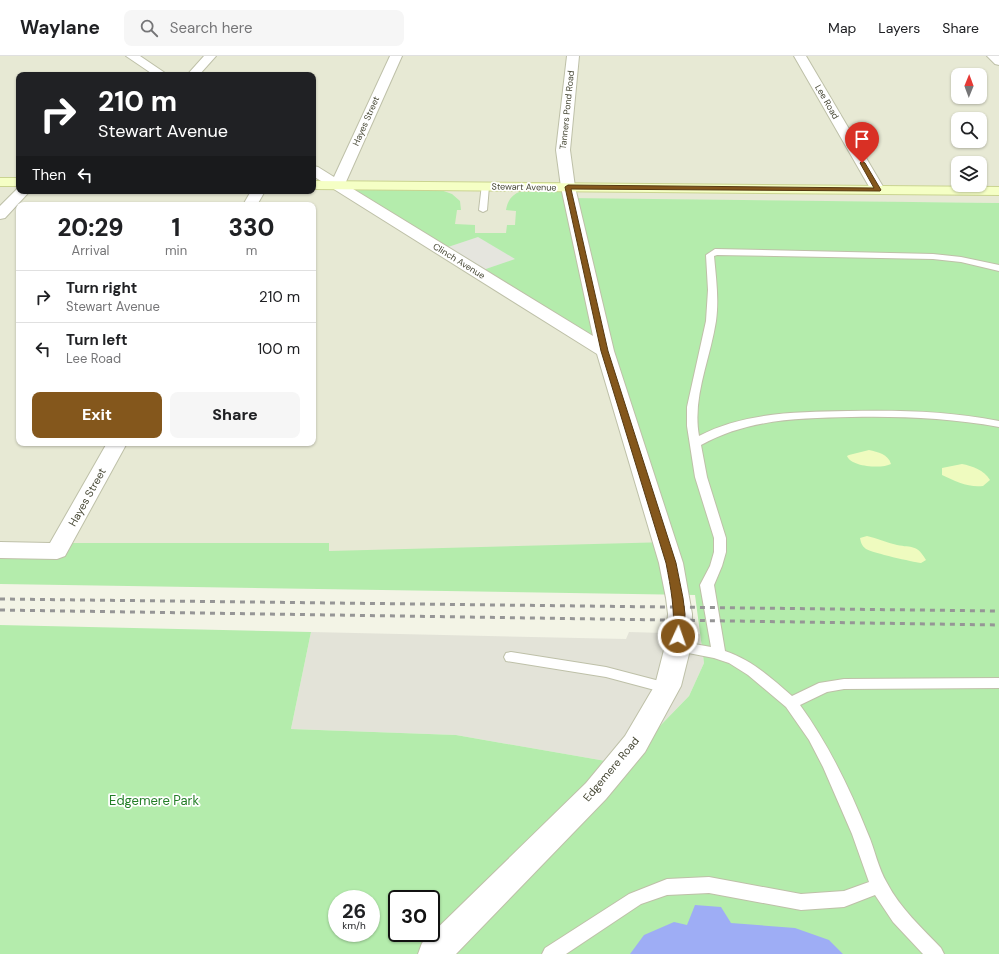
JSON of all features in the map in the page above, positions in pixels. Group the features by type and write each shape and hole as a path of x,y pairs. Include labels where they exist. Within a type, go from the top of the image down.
{"main road":[{"path":"0,182 16,182"},
{"name":"Stewart Avenue","path":"316,185 999,191"}],"street":[{"path":"132,56 157,72"},
{"path":"196,72 210,56"},
{"name":"Hayes Street","path":"337,185 396,56"},
{"name":"Tanners Pond Road","path":"568,187 562,150 573,56"},
{"name":"Lee Road","path":"800,56 878,190"},
{"path":"993,56 999,62"},
{"path":"137,72 145,64"},
{"name":"Clinch Avenue","path":"316,172 605,351"},
{"name":"Edgemere Road","path":"434,954 596,791 635,744 666,688 678,646 680,614 671,563 605,351 568,187"},
{"path":"0,215 20,194"},
{"name":"Hayes Street","path":"0,550 57,551 116,446"}],"lane":[{"path":"483,210 485,186"},
{"path":"719,654 707,585 716,566 720,552 720,538 694,444 692,407 696,380 711,322 713,290 710,255 715,252 724,252 948,257 974,261 999,268"},
{"path":"694,444 707,436 732,426 771,418 812,414 910,414 974,419 999,424"},
{"path":"678,646 719,654 734,659 753,671 791,703 814,736 830,766 858,828 879,886 899,916 935,954"},
{"path":"511,657 606,672 666,688"},
{"path":"791,703 824,687 844,684 999,683"},
{"path":"551,954 635,900 667,887 709,885 802,902 844,899 879,886"}],"shaded area":[{"path":"0,56 999,56 999,203 586,199 690,555 0,580"},
{"path":"478,237 515,259 477,272 442,249"},
{"path":"311,632 626,639 629,632 700,634 704,663 689,696 623,764 456,735 291,729"}],"green space":[{"name":"Edgemere Park","path":"348,188 438,189 452,194 460,201 461,210 457,210 455,224 475,225 475,233 506,233 507,225 515,225 516,211 506,210 509,201 514,195 520,192 536,189 563,190 566,198 999,203 999,954 0,954 0,625 311,632 291,729 456,735 623,764 689,696 704,663 695,595 0,584 0,551 63,543 329,543 329,551 670,542 608,351"}],"sand":[{"path":"869,450 885,456 891,464 887,466 874,467 860,465 854,463 847,456"},
{"path":"962,464 974,467 981,471 990,480 983,486 973,486 962,484 942,475 942,468"},
{"path":"867,536 893,544 917,549 926,560 921,563 870,551 864,547 860,538"}],"water":[{"path":"695,905 721,907 731,923 795,928 829,940 843,954 630,954 644,935 674,922 687,925"}],"railway":[{"path":"0,599 999,611"},
{"path":"0,610 999,625"}],"route":[{"path":"678,636 680,614 671,563 605,351 568,187 878,190 862,163"}]}
